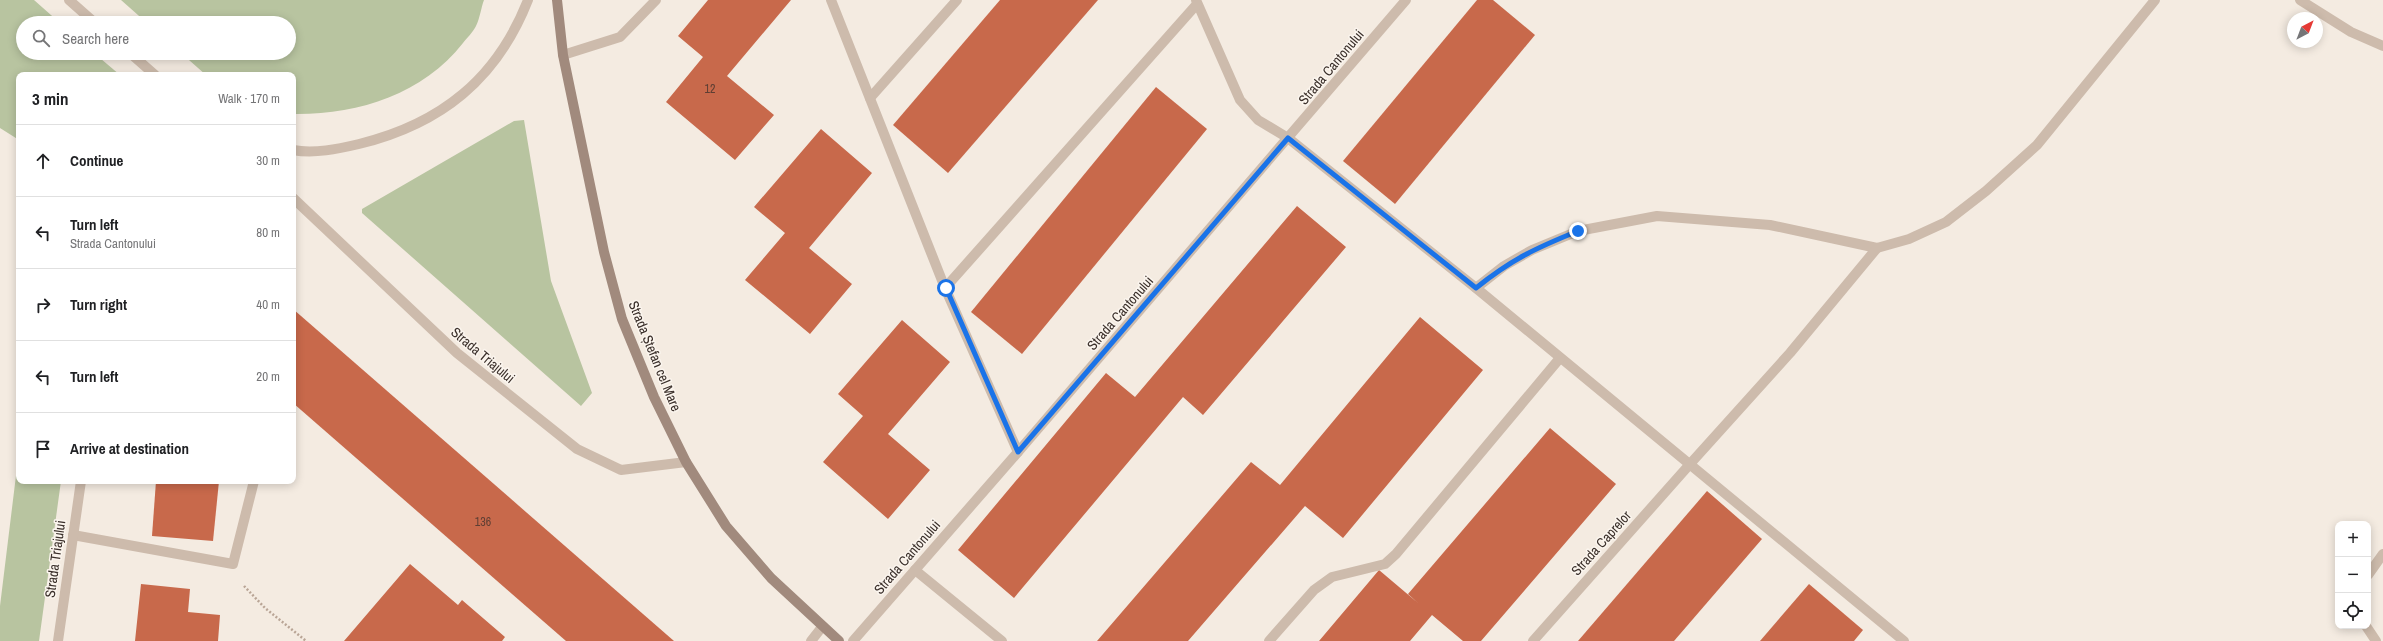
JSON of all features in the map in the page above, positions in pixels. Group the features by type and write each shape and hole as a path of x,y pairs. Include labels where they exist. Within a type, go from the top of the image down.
{"main road":[{"name":"Strada Ștefan cel Mare","path":"557,0 563,55 604,252 622,319 654,397 686,462 726,526 771,578 822,627 839,641"}],"street":[{"path":"69,0 88,16"},
{"path":"296,151 307,153 352,146 388,137 432,117 461,98 500,52 528,0"},
{"path":"563,55 620,37 656,0"},
{"path":"831,0 946,288 1018,452"},
{"path":"870,98 957,0"},
{"name":"Strada Cantonului","path":"852,641 1018,452 1406,0"},
{"path":"1476,288 1504,266 1532,250 1578,231 1657,216 1770,225 1877,248 1909,239 1946,222 1986,191 2037,145 2155,0"},
{"path":"2300,0 2351,32 2383,46"},
{"path":"946,288 1196,2 1240,100 1258,120 1288,138 1476,288 1904,641"},
{"path":"138,60 152,72"},
{"name":"Strada Triajului","path":"296,201 457,353 577,449 621,470 686,462"},
{"name":"Strada Caprelor","path":"1533,641 1790,353 1877,248"},
{"path":"1269,641 1314,590 1332,577 1385,564 1396,554 1560,358"},
{"name":"Strada Triajului","path":"58,641 81,484"},
{"path":"73,535 233,564 253,484"},
{"path":"2371,569 2383,554"},
{"path":"915,570 1002,641"},
{"path":"811,641 822,627"},
{"path":"2368,629 2376,641"}],"path":[{"path":"233,564 243,585 265,608 306,641"}],"green space":[{"path":"0,0 34,0 52,16 16,16 16,60 102,60 116,72 16,72 16,138 0,128"},
{"path":"121,0 484,0 479,20 472,33 447,61 428,76 408,89 364,106 341,111 317,113 296,114 296,72 203,72 189,60 296,60 296,16 139,16"},
{"path":"524,120 551,281 592,393 581,406 362,213 362,209 514,121"},
{"path":"16,475 16,484 61,484 39,641 0,641 0,606"}],"building":[{"path":"708,0 791,0 727,76 774,115 735,160 666,102 703,57 678,36"},
{"path":"1000,0 1098,0 948,173 893,125"},
{"path":"1477,0 1493,0 1535,35 1395,204 1343,161"},
{"path":"1156,87 1207,129 1022,354 971,312"},
{"path":"821,129 872,173 809,248 852,284 810,334 745,280 785,233 754,207"},
{"path":"1297,206 1346,247 1203,415 1183,397 1014,598 958,550 1106,373 1135,397"},
{"path":"296,312 674,641 566,641 296,406"},
{"path":"1420,317 1483,370 1343,538 1305,506 1188,641 1097,641 1251,462 1280,485"},
{"path":"902,320 950,362 888,434 930,470 888,519 823,462 863,416 838,394"},
{"path":"1550,428 1616,484 1481,641 1463,641 1432,615 1410,641 1319,641 1379,570 1418,603 1408,594"},
{"path":"156,484 219,484 213,541 152,536"},
{"path":"1707,491 1762,539 1674,641 1578,641"},
{"path":"410,564 458,605 462,600 505,637 502,641 344,641"},
{"path":"141,584 190,589 188,612 220,615 218,641 135,641"},
{"path":"1809,584 1863,630 1854,641 1760,641"}],"route":[{"path":"946,288 1018,452 1288,138 1476,288 1504,266 1532,250 1578,231"}]}
